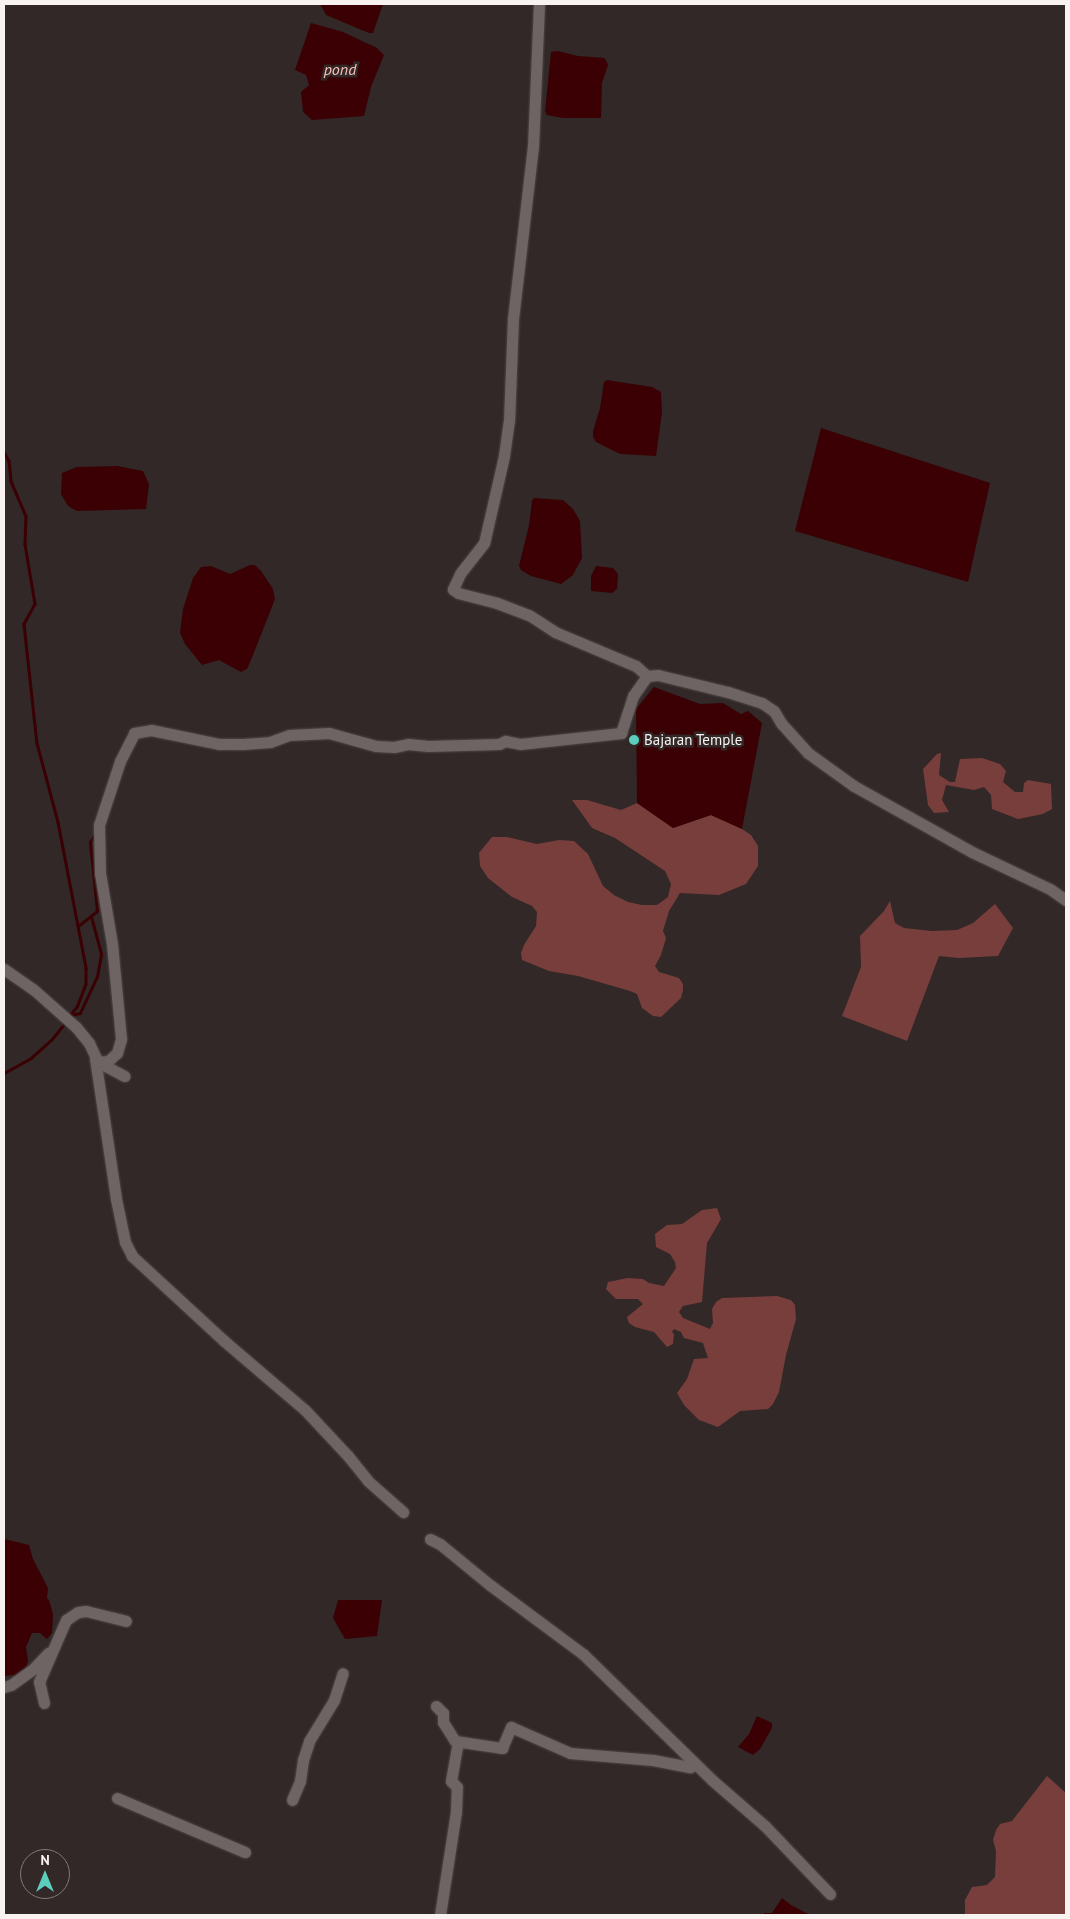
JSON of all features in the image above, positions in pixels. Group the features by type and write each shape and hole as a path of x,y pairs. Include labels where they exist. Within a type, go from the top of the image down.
{"street":[{"path":"539,4 533,146 513,318 509,420 504,456 484,543 460,574 453,589 458,593 497,603 529,615 554,632 636,666 647,676 658,675 728,692 762,703 774,711 781,723 808,753 854,786 972,852 1050,889 1066,900"},
{"path":"97,1060 108,1061 117,1053 121,1039 112,944 100,873 99,825 120,761 134,733 151,730 219,744 243,744 270,742 290,735 329,733 376,746 394,747 408,744 428,746 499,744 505,741 520,744 621,733 633,696 647,676"},
{"path":"4,969 33,988 56,1011 76,1027 89,1043 97,1060 116,1199 125,1242 132,1256 223,1340 305,1410 348,1456 368,1481 403,1512"},
{"path":"97,1060 124,1076"},
{"path":"430,1539 440,1544 490,1585 583,1654 712,1780 765,1826 830,1894"},
{"path":"44,1703 40,1682 52,1648 66,1620 78,1612 103,1614 126,1621"},
{"path":"4,1687 11,1685 34,1668 52,1648"},
{"path":"292,1800 300,1781 303,1760 309,1741 334,1700 344,1673"},
{"path":"436,1706 443,1713 443,1722 455,1741 458,1742 502,1748 511,1727 570,1753 653,1760 690,1766"},
{"path":"440,1915 456,1812 457,1787 451,1782 458,1742"},
{"path":"117,1798 245,1852"}],"shaded area":[{"path":"941,753 939,775 950,782 955,782 960,759 982,758 1000,764 1006,771 1003,782 1015,792 1023,792 1024,783 1028,780 1051,784 1052,809 1043,814 1018,819 992,809 991,795 984,787 974,790 946,785 942,800 949,812 934,813 928,805 923,769 937,754"},
{"path":"572,800 587,800 621,810 637,803 673,828 711,815 742,829 751,835 758,846 758,866 746,884 719,895 680,893 669,911 663,931 666,938 661,955 655,966 659,972 679,978 683,984 683,990 681,998 661,1017 653,1016 642,1008 637,994 630,991 578,976 549,971 522,960 521,953 524,945 536,926 537,912 532,906 512,897 488,878 480,866 479,853 492,837 507,837 537,844 559,840 574,841 588,854 603,886 614,895 628,902 642,905 657,905 668,897 671,884 665,871 615,838 592,828"},
{"path":"890,901 895,923 904,928 932,931 957,930 973,923 995,904 1013,928 998,956 959,958 939,956 907,1041 842,1016 861,967 860,936 884,911"},
{"path":"717,1208 721,1219 707,1243 702,1302 683,1306 679,1312 683,1318 710,1329 713,1323 712,1309 716,1302 722,1298 777,1296 791,1300 795,1305 796,1319 786,1355 779,1392 773,1404 768,1409 740,1411 718,1427 699,1420 684,1405 677,1393 687,1379 694,1359 708,1358 703,1343 684,1338 681,1332 674,1329 672,1332 674,1334 673,1344 667,1347 654,1332 635,1327 629,1323 627,1317 643,1304 638,1299 616,1299 606,1289 608,1282 628,1278 643,1279 649,1283 664,1286 676,1268 675,1262 670,1254 656,1247 655,1234 667,1225 682,1224 702,1210"},
{"path":"1047,1776 1066,1793 1066,1915 965,1915 965,1900 972,1887 987,1885 995,1877 996,1851 993,1840 996,1830 1000,1824 1012,1821"}],"water":[{"name":"pond","path":"320,4 383,4 373,33 369,33 326,15"},
{"name":"pond","path":"311,23 343,32 377,48 384,55 371,87 364,116 312,120 303,112 301,92 309,85 306,75 295,70"},
{"path":"558,51 578,56 604,58 607,62 608,65 602,83 601,118 563,118 547,115 545,111 551,52"},
{"path":"607,380 652,387 661,392 662,412 656,456 620,454 596,442 593,437 593,431 600,408 604,382"},
{"path":"821,428 990,483 968,582 795,531"},
{"path":"117,466 143,471 149,484 146,509 77,511 68,506 61,494 62,473 77,467"},
{"path":"534,498 563,500 573,509 580,521 582,558 573,575 561,584 531,576 521,570 519,566"},
{"path":"250,565 255,565 261,571 273,589 275,599 247,669 241,672 219,660 202,665 185,644 180,633 183,609 193,578 201,567 211,566 230,574"},
{"path":"596,566 613,568 618,574 617,589 612,593 591,591 591,576"},
{"path":"654,687 700,704 723,703 741,714 748,711 762,723 742,829 711,815 673,828 637,803 636,709"},
{"path":"4,1539 29,1545 33,1559 48,1588 47,1598 53,1614 52,1633 47,1639 40,1633 32,1633 26,1647 28,1661 26,1667 15,1675 4,1676"},
{"path":"338,1600 382,1600 377,1636 345,1639 333,1618"},
{"path":"757,1716 772,1723 772,1728 760,1749 753,1755 738,1747 749,1734"},
{"path":"782,1898 810,1915 764,1915 764,1913 772,1913"}],"waterway":[{"path":"4,452 9,461 11,481 26,516 25,544 35,604 24,624 37,743 58,822 86,968 86,984 77,1007 69,1017"},
{"path":"78,926 97,911 90,842 94,836"},
{"path":"70,1015 80,1013 97,977 101,954 91,916"},
{"path":"4,1073 31,1058 52,1039 65,1023"}],"place":[{"name":"Bajaran Temple","path":"634,740"}]}
